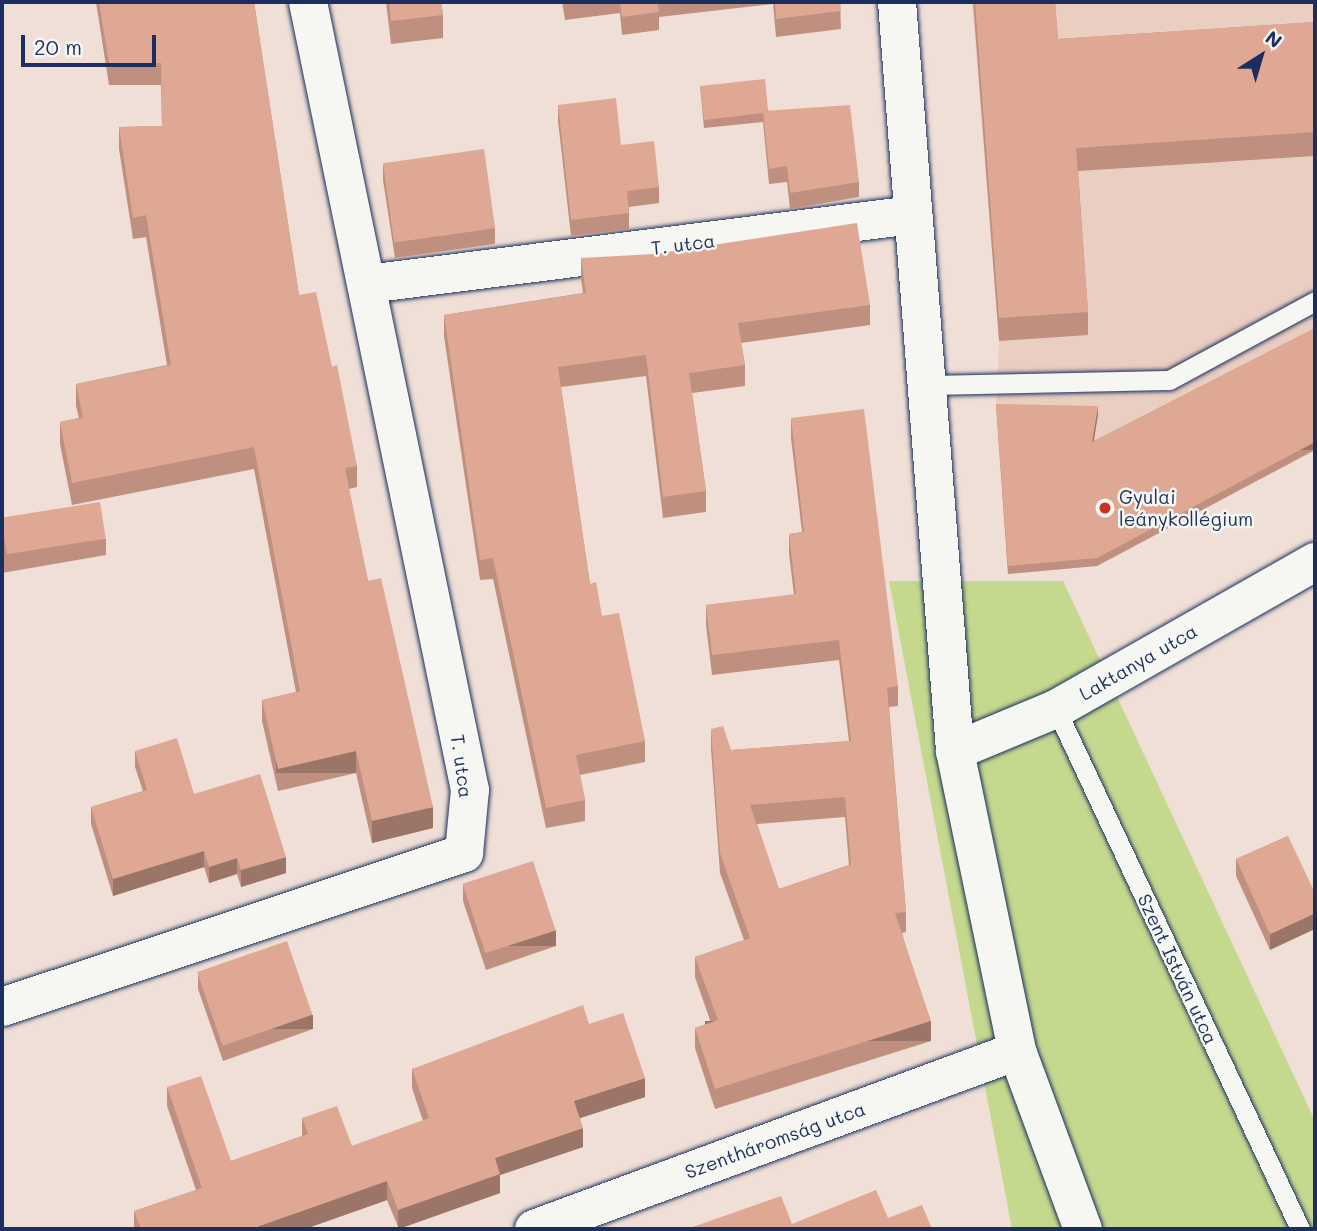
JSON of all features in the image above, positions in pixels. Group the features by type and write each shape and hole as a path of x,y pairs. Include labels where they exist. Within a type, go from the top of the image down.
{"street":[{"name":"T. utca","path":"2,1007 464,853 470,790 308,2"},
{"path":"897,2 955,751 1017,1051 1083,1229"},
{"name":"T. utca","path":"368,284 914,215"},
{"name":"Laktanya utca","path":"955,751 1056,709 1315,562"},
{"name":"Szentháromság utca","path":"534,1229 1017,1051"}],"lane":[{"path":"928,385 1169,380 1315,301"},
{"name":"Szent István utca","path":"1056,709 1300,1229"}],"shaded area":[{"path":"972,2 1315,2 1315,450 1097,566 1008,574 996,412 999,341"}],"green space":[{"path":"889,581 1063,581 1315,1121 1315,1229 1012,1229"}],"building":[{"path":"99,2 254,2 299,295 316,292 332,367 337,365 357,466 345,468 368,581 381,578 433,807 372,821 356,751 278,769 262,700 300,691 254,447 72,483 60,422 83,418 76,384 171,365 146,215 133,218 119,127 162,126 161,63 109,63"},
{"path":"389,2 441,2 443,15 391,21"},
{"path":"620,2 657,2 659,12 622,17"},
{"path":"775,2 840,2 841,11 776,19"},
{"path":"975,2 1055,2 1058,39 1315,22 1315,132 1076,148 1088,312 999,318"},
{"path":"765,79 768,110 763,113 704,120 700,86"},
{"path":"616,98 621,145 654,141 659,187 627,191 629,213 571,220 558,105"},
{"path":"850,105 859,182 790,193 787,166 769,169 763,111"},
{"path":"484,149 495,228 394,242 383,163"},
{"path":"857,223 870,305 738,323 745,365 689,373 706,491 663,497 646,355 558,367 590,584 596,582 602,616 619,613 645,741 576,755 585,800 546,808 493,558 480,560 444,315 586,293 581,258 654,254"},
{"name":"Gyulai leánykollégium","path":"1315,328 1315,442 1097,558 1008,566 996,404 1098,406 1092,442"},
{"path":"864,409 898,686 887,688 906,912 895,913 931,1021 715,1089 695,1028 718,1020 695,957 750,938 720,853 711,729 723,726 731,750 851,741 839,640 712,655 706,605 796,594 789,534 804,532 791,418","holes":["845,797 851,865 779,889 750,805"]},
{"path":"100,502 106,539 7,554 2,518"},
{"path":"2,721 4,851 2,851"},
{"path":"177,738 194,794 260,774 286,857 241,870 237,858 209,867 204,851 113,879 91,807 147,790 135,751"},
{"path":"1288,836 1315,893 1315,913 1270,934 1236,859"},
{"path":"533,861 556,930 485,953 463,884"},
{"path":"287,941 312,1015 223,1046 197,972"},
{"path":"583,1005 589,1024 623,1013 645,1078 574,1101 583,1128 495,1158 500,1174 398,1210 387,1181 251,1229 141,1229 134,1211 202,1188 167,1087 201,1076 231,1161 308,1134 302,1118 337,1106 352,1146 429,1118 412,1069"},
{"path":"876,1190 888,1218 922,1205 932,1229 687,1229 781,1196 792,1224"}],"place":[{"name":"Gyulai leánykollégium","path":"1105,508"}]}
